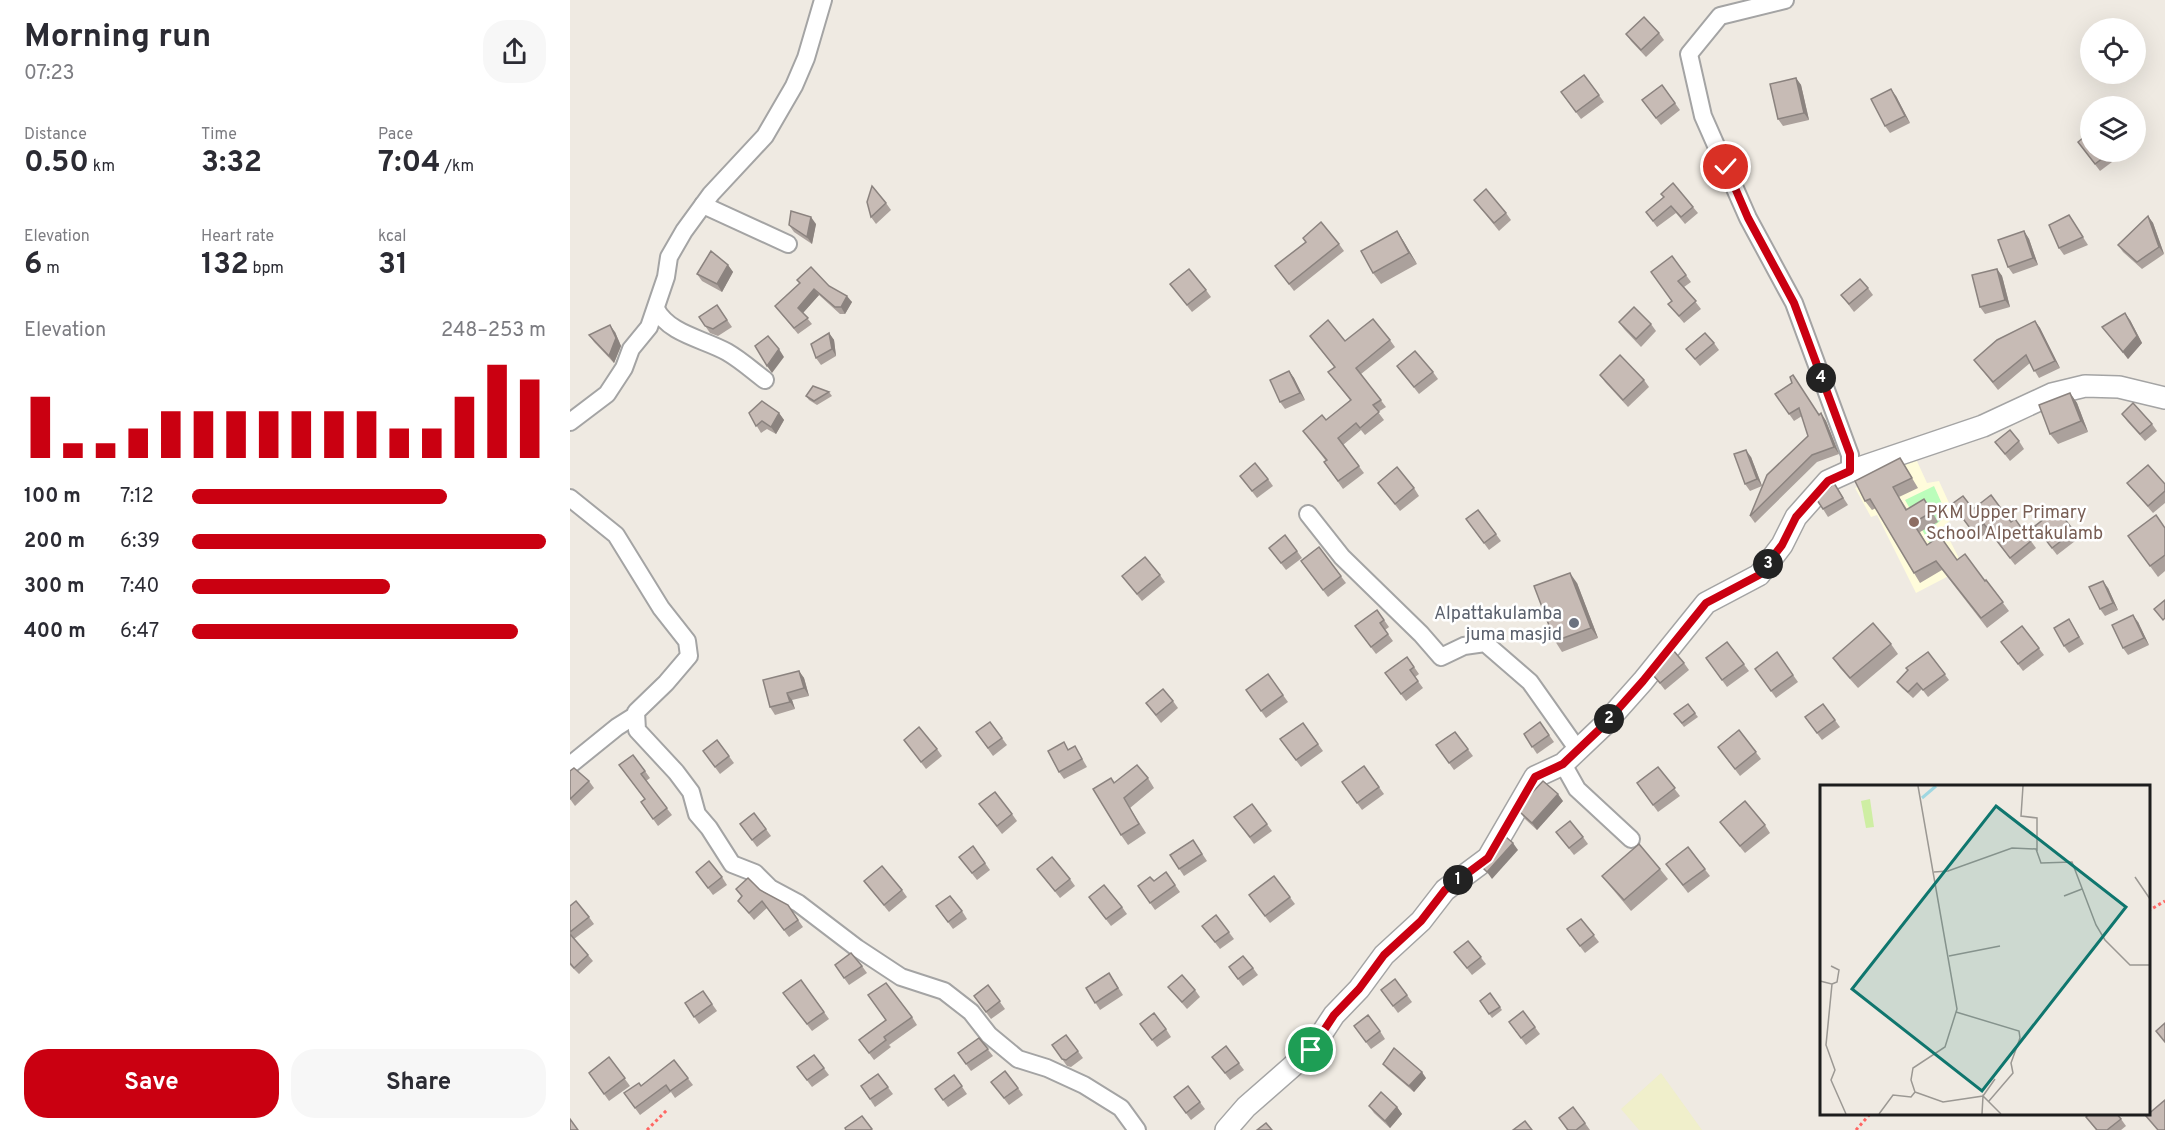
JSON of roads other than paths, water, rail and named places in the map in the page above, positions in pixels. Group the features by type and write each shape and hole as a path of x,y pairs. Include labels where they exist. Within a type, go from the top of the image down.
{"street":[{"path":"570,422 607,394 624,368 631,350 649,327 666,278 669,257 684,231 703,205 765,136 794,86 806,58 823,0"},
{"path":"1785,0 1720,16 1689,54 1703,116 1748,218 1794,303 1850,454 1850,471"},
{"path":"703,205 788,244"},
{"path":"656,309 662,320 672,327 729,353 765,380"},
{"path":"1226,1130 1246,1107 1311,1050 1334,1015 1359,989 1384,955 1421,921 1445,890 1488,858 1535,777 1571,757 1603,726 1706,603 1759,575 1782,545 1796,517 1828,481 1850,471 1983,426 2052,394 2085,386 2119,387 2165,398"},
{"path":"570,498 616,535 661,608 687,641 689,656 666,683 636,712 637,730 676,772 691,792 697,814 709,828 732,864 755,873 770,888 798,903 857,948 901,977 944,991 971,1012 989,1035 1018,1059 1047,1068 1084,1085 1121,1108 1137,1130"},
{"path":"1308,514 1342,557 1421,634 1441,657 1464,646 1485,643 1530,682 1571,757 1577,789 1631,839"},
{"path":"570,765 617,727 636,715"}],"place":[{"name":"PKM Upper Primary School Alpettakulamb","path":"1914,522"},
{"name":"Alpattakulamba juma masjid","path":"1574,623"}]}
